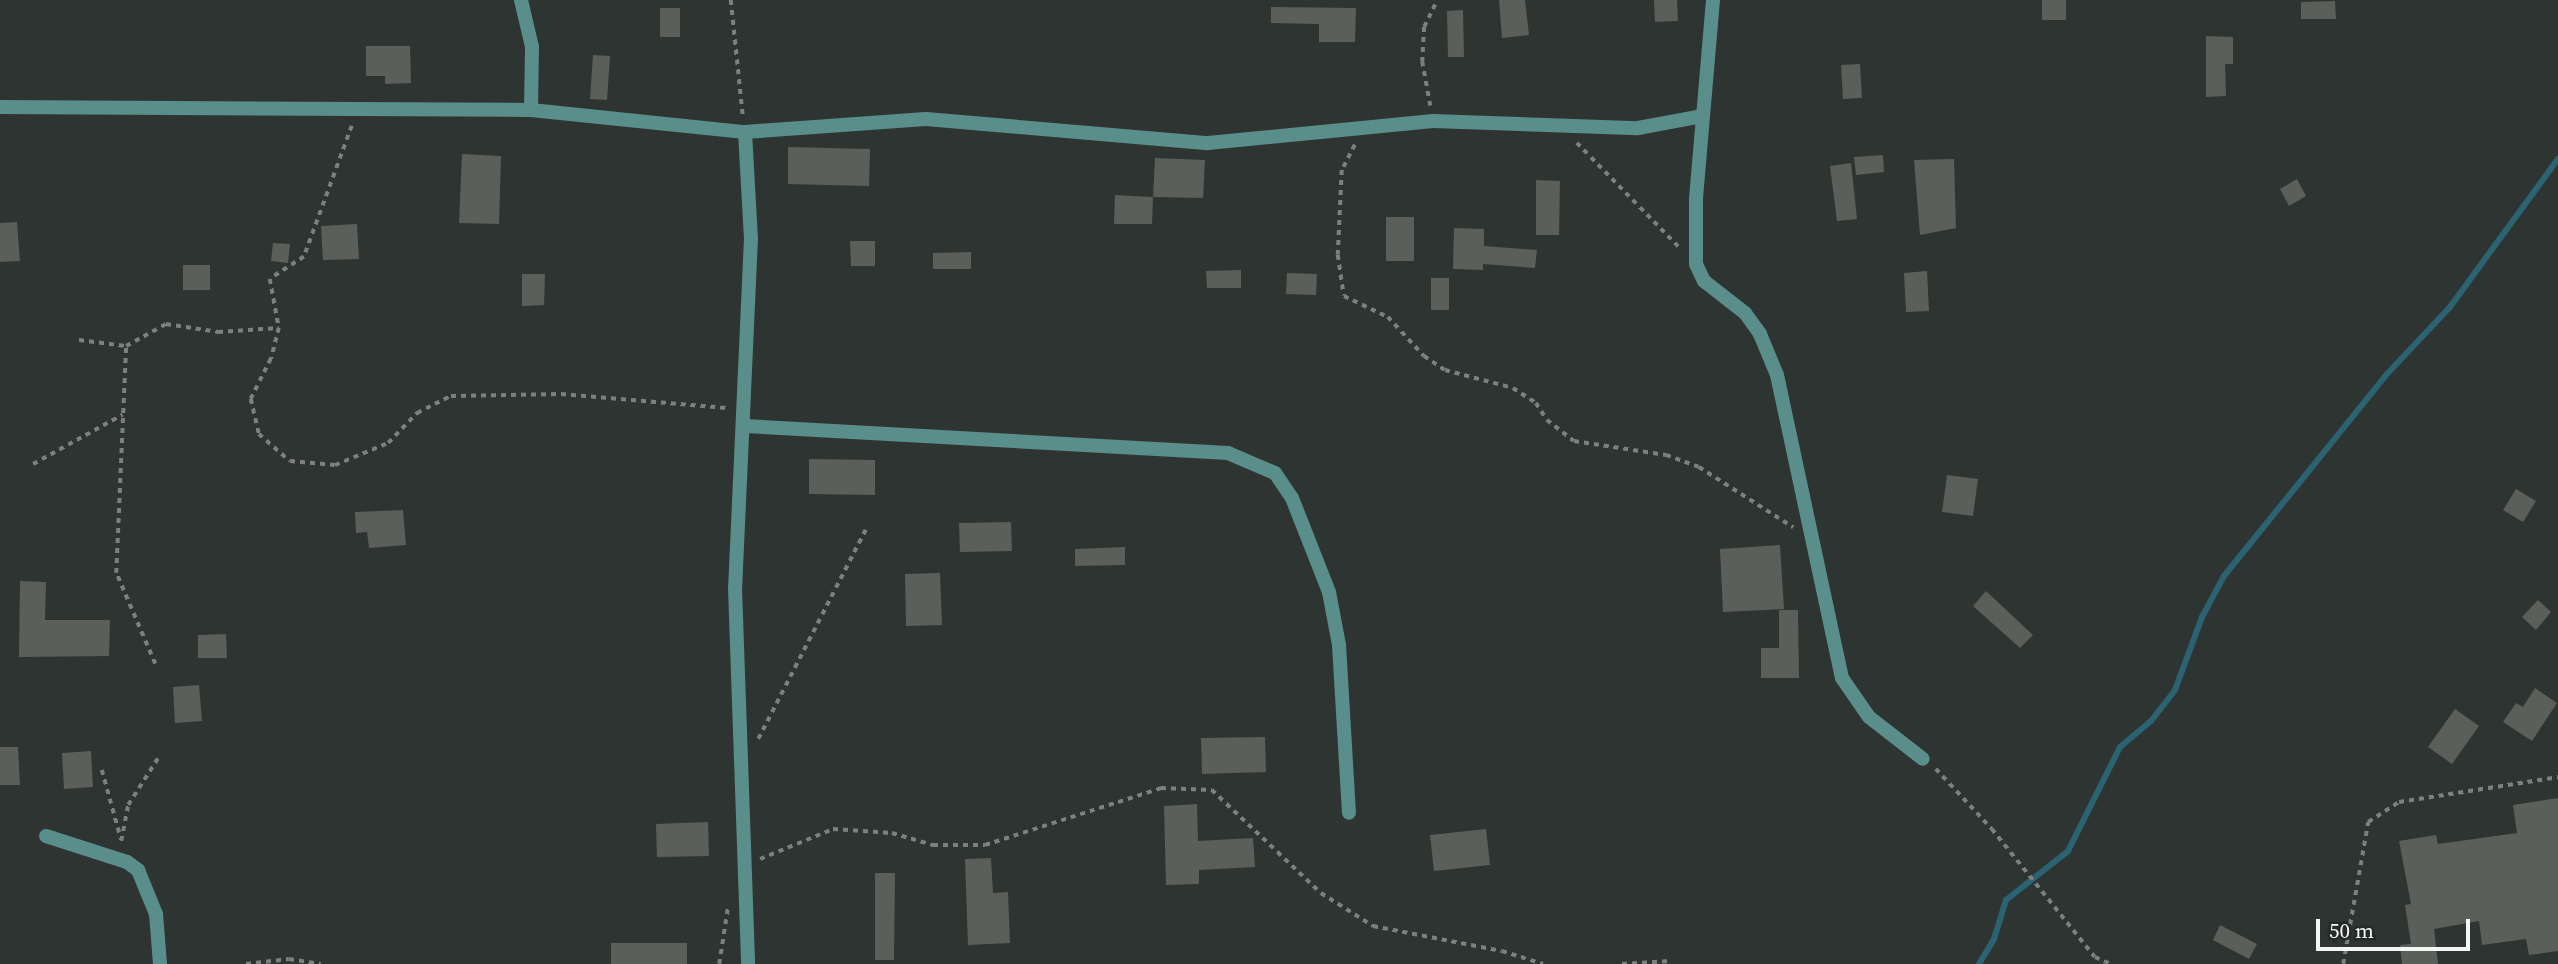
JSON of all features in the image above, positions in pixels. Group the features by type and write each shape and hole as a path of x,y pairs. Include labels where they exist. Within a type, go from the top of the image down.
{"street":[{"path":"521,0 532,47 531,110"},
{"path":"1713,0 1702,116 1696,264 1704,281 1745,313 1769,354 1842,678 1863,710 1923,759"},
{"path":"0,107 531,110 745,132 926,119 1208,143 1433,121 1654,128 1702,116"},
{"path":"745,132 751,239 745,426 735,588 748,964"},
{"path":"745,426 1228,453 1275,473 1292,498 1333,611 1349,813"},
{"path":"46,836 127,862 138,870 156,914 160,964"}],"path":[{"path":"731,0 745,132"},
{"path":"1433,121 1422,62 1424,27 1437,0"},
{"path":"374,108 353,125 304,257 270,279 279,328 271,359 251,399 259,434 290,461 335,466 388,443 417,413 451,396 561,394 745,410"},
{"path":"1561,126 1696,264"},
{"path":"1363,129 1342,170 1338,255 1344,296 1388,317 1424,356 1445,370 1513,388 1536,403 1574,441 1666,455 1699,467 1809,537"},
{"path":"79,340 126,346 166,324 218,332 279,328"},
{"path":"126,346 116,573 155,664"},
{"path":"33,464 122,415"},
{"path":"755,750 866,529"},
{"path":"121,841 128,805 160,755"},
{"path":"1923,759 1963,795 2095,957 2111,964"},
{"path":"103,770 127,862"},
{"path":"2343,964 2368,822 2399,802 2558,776"},
{"path":"746,865 833,829 892,833 933,845 985,845 1161,788 1212,790 1321,893 1373,926 1502,951 1543,964"},
{"path":"719,964 730,900"},
{"path":"246,964 289,958 321,964"},
{"path":"1622,964 1670,961"}],"building":[{"path":"1499,0 1525,0 1529,35 1502,38"},
{"path":"1654,0 1677,0 1678,21 1655,22"},
{"path":"2042,0 2066,0 2066,20 2042,20"},
{"path":"2335,1 2336,19 2301,19 2301,2"},
{"path":"1271,7 1356,8 1355,42 1319,42 1319,24 1271,23"},
{"path":"660,8 680,8 680,37 660,37"},
{"path":"1463,10 1464,57 1448,57 1447,11"},
{"path":"2206,36 2233,37 2233,64 2225,64 2226,96 2206,97"},
{"path":"366,46 410,46 411,83 385,84 385,76 366,76"},
{"path":"593,55 610,56 607,100 590,99"},
{"path":"1860,64 1862,98 1843,99 1841,65"},
{"path":"788,147 870,149 869,186 788,184"},
{"path":"462,154 501,156 499,224 459,223"},
{"path":"1883,155 1884,172 1856,175 1854,157"},
{"path":"1155,158 1205,160 1203,198 1153,197"},
{"path":"1954,159 1956,228 1920,235 1914,160"},
{"path":"1851,163 1857,219 1837,221 1830,166"},
{"path":"2297,179 2306,196 2289,206 2280,189"},
{"path":"1536,180 1560,181 1559,235 1536,235"},
{"path":"1115,195 1153,197 1152,224 1114,224"},
{"path":"1386,217 1414,217 1414,261 1386,261"},
{"path":"17,222 20,261 0,262 0,223"},
{"path":"357,224 359,259 323,260 321,226"},
{"path":"1454,228 1484,229 1484,246 1537,250 1535,268 1483,264 1483,270 1453,269"},
{"path":"850,241 875,241 875,266 851,266"},
{"path":"273,243 290,244 288,263 271,261"},
{"path":"971,252 971,269 933,269 933,253"},
{"path":"183,265 210,265 210,290 183,290"},
{"path":"1241,270 1241,288 1207,288 1206,271"},
{"path":"1927,271 1929,311 1906,312 1904,273"},
{"path":"1287,273 1317,274 1316,295 1286,294"},
{"path":"522,274 545,274 544,305 522,306"},
{"path":"1431,278 1449,278 1449,310 1431,310"},
{"path":"809,459 875,460 875,495 809,494"},
{"path":"1947,475 1978,479 1973,516 1942,512"},
{"path":"2516,489 2536,501 2523,522 2503,510"},
{"path":"403,510 406,545 369,548 367,532 356,533 355,512"},
{"path":"1011,522 1012,551 960,552 959,523"},
{"path":"1780,545 1784,609 1723,612 1720,549"},
{"path":"1125,547 1125,565 1075,566 1075,549"},
{"path":"940,573 942,625 906,626 905,574"},
{"path":"20,581 46,582 45,620 110,620 109,656 19,657"},
{"path":"1986,591 2033,635 2020,648 1973,606"},
{"path":"2538,600 2551,612 2536,630 2522,617"},
{"path":"1779,610 1798,610 1799,678 1761,678 1761,648 1779,648"},
{"path":"226,634 227,658 198,658 198,635"},
{"path":"199,685 202,721 175,723 173,687"},
{"path":"2535,688 2557,703 2532,741 2503,722 2516,703 2523,707"},
{"path":"2455,709 2479,726 2452,764 2428,747"},
{"path":"1265,737 1266,772 1202,774 1201,738"},
{"path":"0,747 18,747 20,785 0,785"},
{"path":"91,751 93,787 64,789 62,753"},
{"path":"2558,798 2558,951 2529,955 2526,939 2482,945 2479,921 2434,929 2438,964 2402,964 2400,945 2411,944 2405,905 2411,904 2399,841 2436,835 2438,844 2517,833 2513,805"},
{"path":"1197,804 1198,841 1253,838 1255,867 1199,870 1199,884 1166,885 1164,806"},
{"path":"708,822 709,856 657,857 656,824"},
{"path":"1486,829 1490,865 1434,871 1430,835"},
{"path":"991,858 993,893 1008,892 1010,943 968,945 965,859"},
{"path":"875,873 895,873 894,960 875,960"},
{"path":"2220,925 2257,944 2249,959 2213,940"},
{"path":"611,943 687,943 687,964 611,964"}],"waterway":[{"path":"1979,964 1994,939 2006,900 2068,851 2120,747 2151,721 2175,690 2202,617 2224,576 2387,374 2450,307 2558,159"}]}
